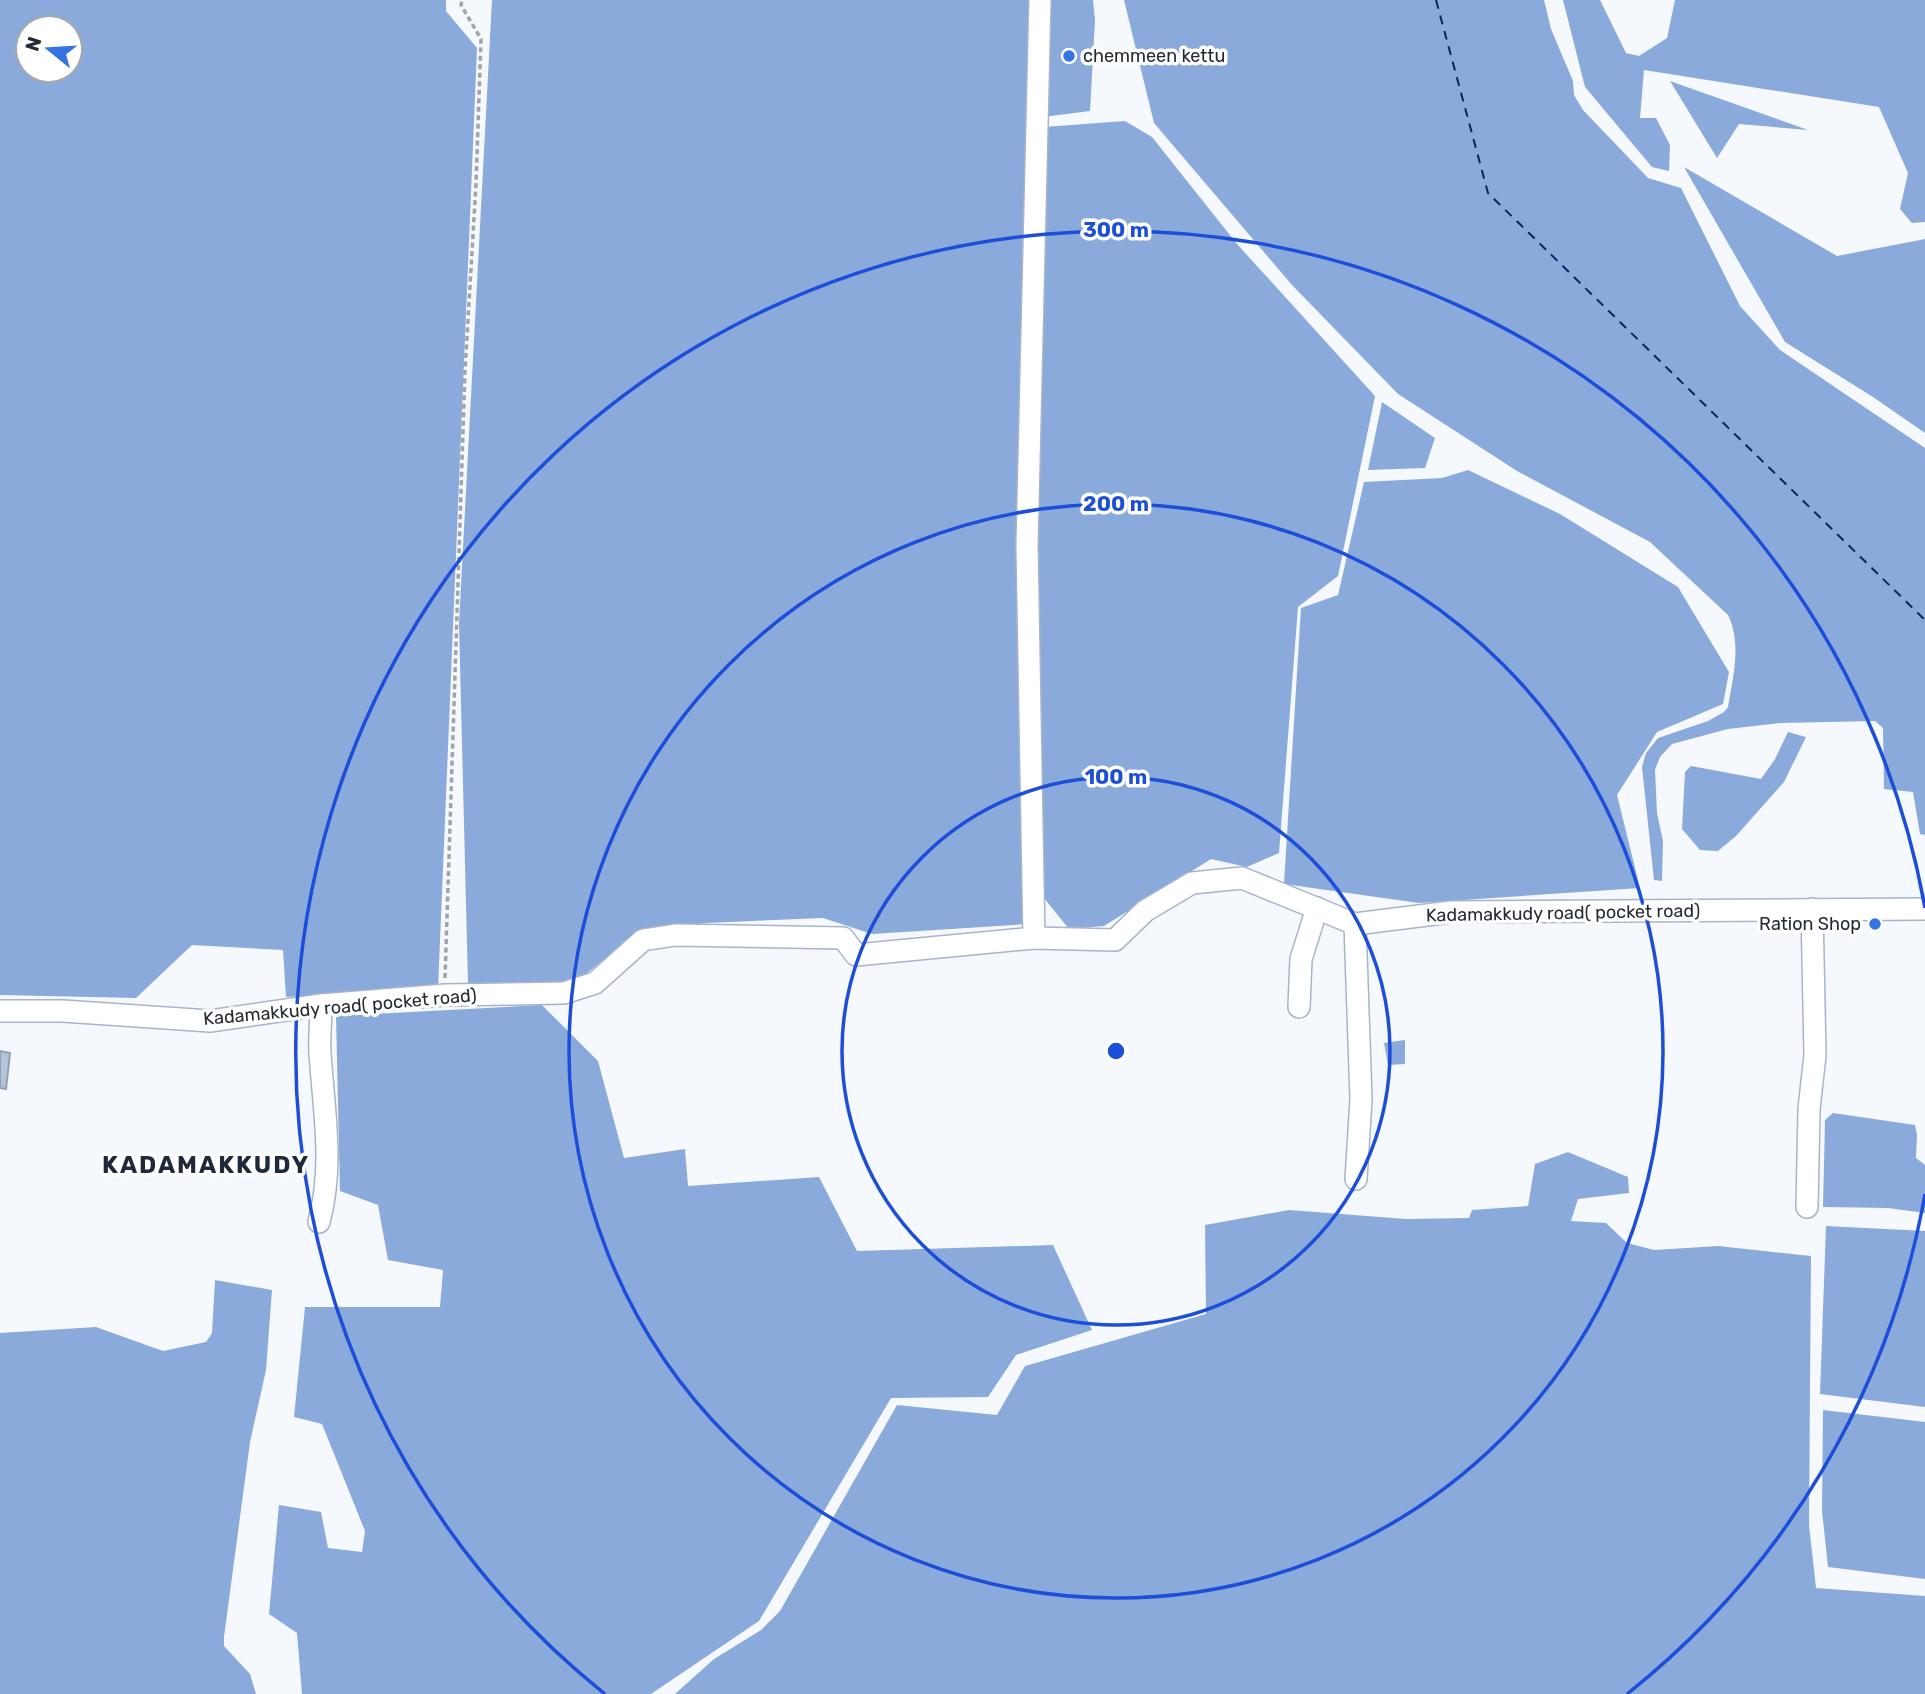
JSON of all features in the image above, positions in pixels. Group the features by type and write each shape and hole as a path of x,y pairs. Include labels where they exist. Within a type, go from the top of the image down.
{"street":[{"path":"1034,938 1027,545 1040,0"},
{"name":"Kadamakkudy road( pocket road)","path":"0,1011 210,1021 321,1005 445,995 564,993 595,983 643,940 675,935 843,937 856,955 1034,938 1115,940 1145,911 1192,883 1242,878 1361,923 1451,912 1925,909"},
{"path":"1298,1007 1301,959 1317,908"},
{"path":"1807,1207 1809,1109 1815,1055 1812,909"},
{"path":"1361,923 1371,1106"},
{"path":"1356,1178 1361,1099 1361,923"},
{"path":"319,1222 326,1195 328,1155 320,1055 321,1005"}],"path":[{"path":"445,995 444,949 465,371 481,39 461,5 462,0"}],"water":[{"path":"0,0 446,0 446,11 477,48 438,989 286,997 283,950 192,945 136,998 0,995"},
{"path":"492,0 1032,0 1028,924 872,934 823,918 705,923 633,936 577,981 468,985 459,623"},
{"name":"chemmeen kettu","path":"1042,0 1093,0 1095,20 1090,111 1043,117"},
{"path":"1124,0 1544,0 1551,29 1573,81 1574,95 1583,110 1648,178 1681,188 1740,306 1780,350 1925,448 1925,835 1920,834 1913,792 1884,789 1883,728 1875,721 1781,723 1728,729 1672,744 1660,757 1655,770 1657,813 1663,841 1662,881 1654,880 1642,767 1646,753 1658,738 1708,721 1728,707 1734,673 1735,637 1728,615 1650,542 1517,471 1398,394 1292,285 1154,123"},
{"path":"1563,0 1600,0 1626,53 1639,56 1667,38 1675,0 1925,0 1925,222 1912,223 1900,209 1908,173 1879,107 1644,70 1640,118 1656,118 1670,145 1669,171 1652,167 1585,87"},
{"path":"1670,81 1808,130 1739,124 1717,158"},
{"path":"1125,121 1152,137 1237,244 1375,396 1338,576 1298,607 1279,853 1247,867 1211,859 1104,926 1069,929 1044,898 1031,589 1044,127"},
{"path":"1684,167 1837,256 1925,239 1925,433 1785,342"},
{"path":"1382,402 1435,438 1425,468 1368,470"},
{"path":"1468,470 1560,514 1678,587 1729,672 1723,704 1657,732 1617,795 1640,888 1419,903 1284,884 1301,608 1338,595 1364,482 1442,478"},
{"path":"1788,732 1806,737 1784,782 1736,836 1718,851 1700,850 1682,829 1685,772 1691,766 1761,779 1775,759"},
{"path":"542,1005 598,1061 624,1158 685,1149 688,1186 819,1177 857,1251 1053,1245 1092,1330 1016,1355 988,1397 891,1398 759,1621 651,1694 302,1694 297,1633 269,1614 279,1505 321,1512 328,1548 362,1552 365,1531 322,1424 294,1417 305,1307 440,1307 443,1270 388,1260 378,1205 340,1191 336,1016"},
{"path":"1405,1040 1405,1064 1388,1065 1384,1043"},
{"path":"1833,1113 1915,1125 1916,1158 1925,1165 1925,1213 1888,1208 1823,1207 1825,1120"},
{"path":"1568,1152 1628,1177 1629,1193 1578,1199 1571,1221 1606,1223 1627,1243 1654,1250 1718,1246 1811,1256 1809,1525 1816,1588 1925,1596 1925,1694 675,1694 714,1659 761,1630 780,1611 897,1405 997,1415 1025,1366 1206,1314 1205,1225 1289,1210 1406,1219 1469,1218 1472,1210 1528,1206 1535,1164"},
{"path":"1826,1226 1925,1231 1925,1407 1820,1394"},
{"path":"215,1280 272,1290 266,1370 250,1442 224,1637 224,1646 250,1674 256,1694 0,1694 0,1333 96,1327 163,1351 206,1342 212,1333"},
{"path":"1823,1410 1925,1422 1925,1579 1828,1567 1822,1511"}],"building":[{"path":"0,1051 10,1053 6,1089 0,1088"}],"ferry route":[{"path":"1436,0 1488,193 1925,620"}],"place":[{"name":"chemmeen kettu","path":"1069,56"},
{"name":"Ration Shop","path":"1875,924"}],"district":[{"name":"KADAMAKKUDY","path":"206,1165"}]}
